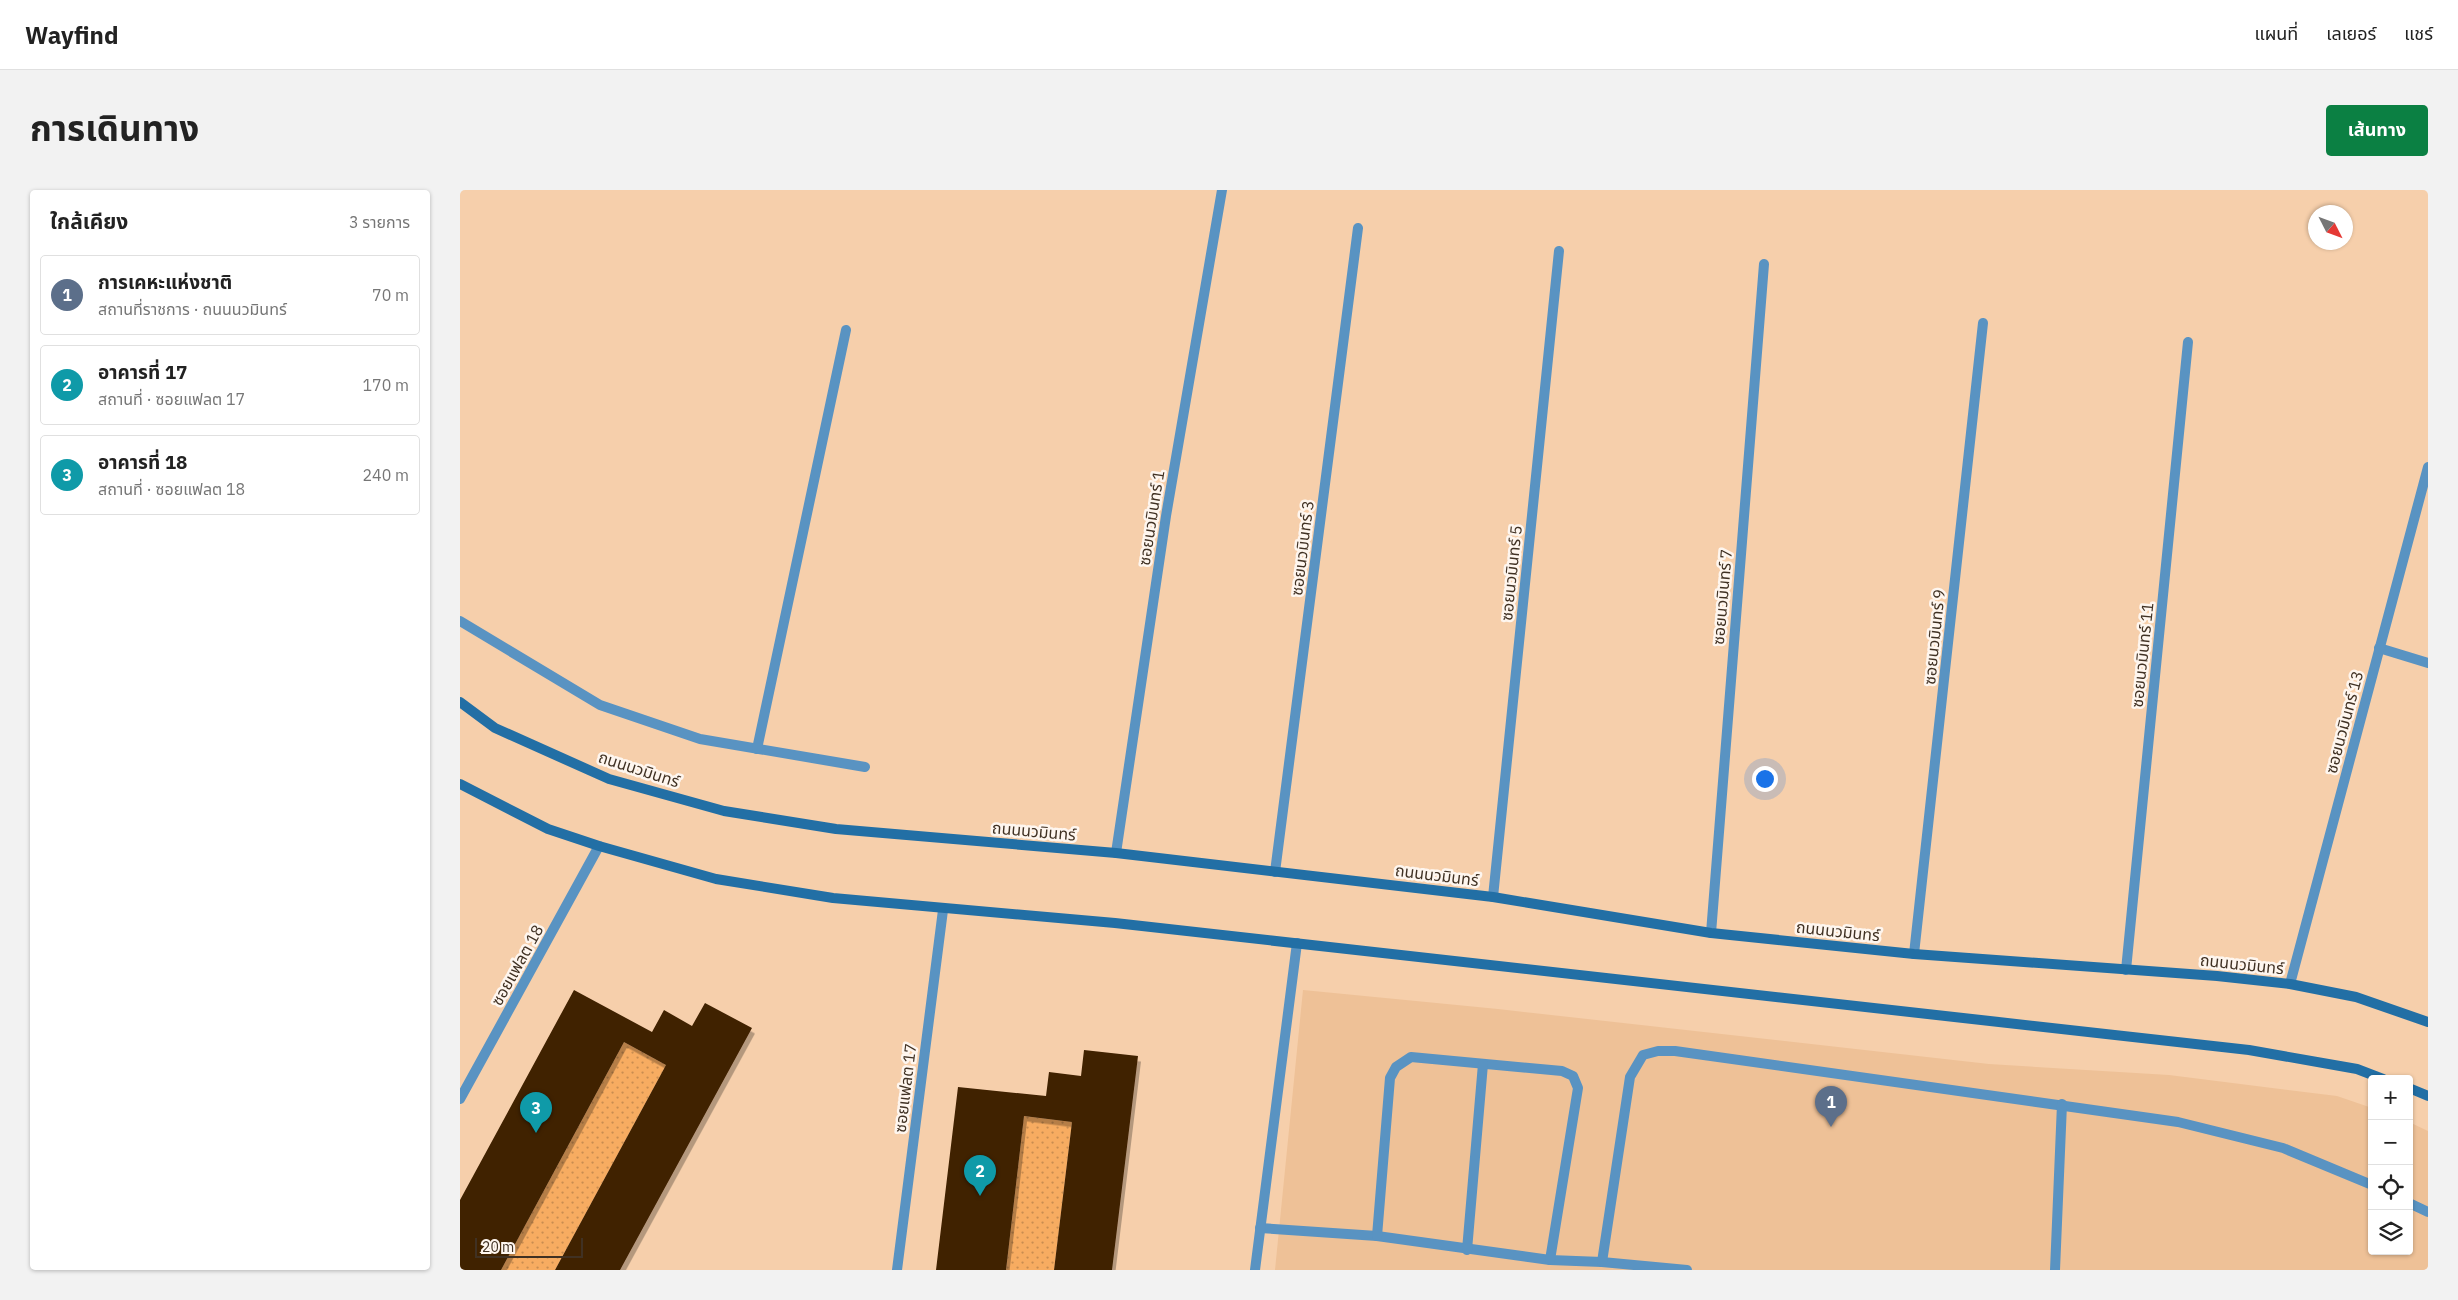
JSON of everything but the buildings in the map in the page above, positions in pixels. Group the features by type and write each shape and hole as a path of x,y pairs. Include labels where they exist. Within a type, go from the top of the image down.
{"main road":[{"name":"ถนนนวมินทร์","path":"460,702 495,728 609,779 724,811 836,829 1116,853 1493,897 1711,933 1914,954 2217,976 2290,984 2356,997 2428,1022"},
{"path":"460,784 548,829 599,846 716,880 833,898 943,910 1115,923 2249,1050 2357,1069 2373,1075"},
{"path":"2413,1090 2428,1096"}],"street":[{"name":"ซอยนวมินทร์ 1","path":"1116,853 1166,516 1222,190"},
{"name":"ซอยนวมินทร์ 3","path":"1275,872 1358,228"},
{"name":"ซอยนวมินทร์ 5","path":"1493,897 1559,251"},
{"name":"ซอยนวมินทร์ 7","path":"1711,933 1764,264"},
{"name":"ซอยนวมินทร์ 9","path":"1914,954 1983,323"},
{"path":"757,749 846,330"},
{"name":"ซอยนวมินทร์ 11","path":"2126,970 2188,342"},
{"name":"ซอยนวมินทร์ 13","path":"2290,984 2428,467"},
{"path":"460,621 600,705 700,739 866,767"},
{"path":"2380,648 2428,663"},
{"name":"ซอยแฟลต 18","path":"460,1099 599,846"},
{"name":"ซอยแฟลต 17","path":"897,1270 943,910"},
{"path":"1255,1270 1297,943"},
{"path":"1602,1262 1630,1077 1643,1055 1658,1051 1675,1051 2062,1104 2178,1122 2282,1148 2368,1183"},
{"path":"1377,1236 1390,1074 1396,1067 1411,1057 1562,1071 1573,1076 1578,1088 1550,1260"},
{"path":"1467,1250 1483,1064"},
{"path":"2055,1270 2062,1104"},
{"path":"2413,1205 2428,1212"},
{"path":"1260,1228 1377,1236 1467,1250 1550,1260 1602,1262 1687,1270"}],"shaded area":[{"path":"1303,990 1498,1009 1989,1064 2169,1075 2337,1096 2368,1107 2368,1255 2413,1255 2413,1124 2428,1131 2428,1270 1275,1270"},
{"path":"624,1042 666,1065 555,1270 501,1270"},
{"path":"1024,1116 1072,1122 1054,1270 1006,1270"}],"place":[{"name":"การเคหะแห่งชาติ","path":"1831,1127"},
{"name":"อาคารที่ 18","path":"536,1133"},
{"name":"อาคารที่ 17","path":"980,1196"}]}
